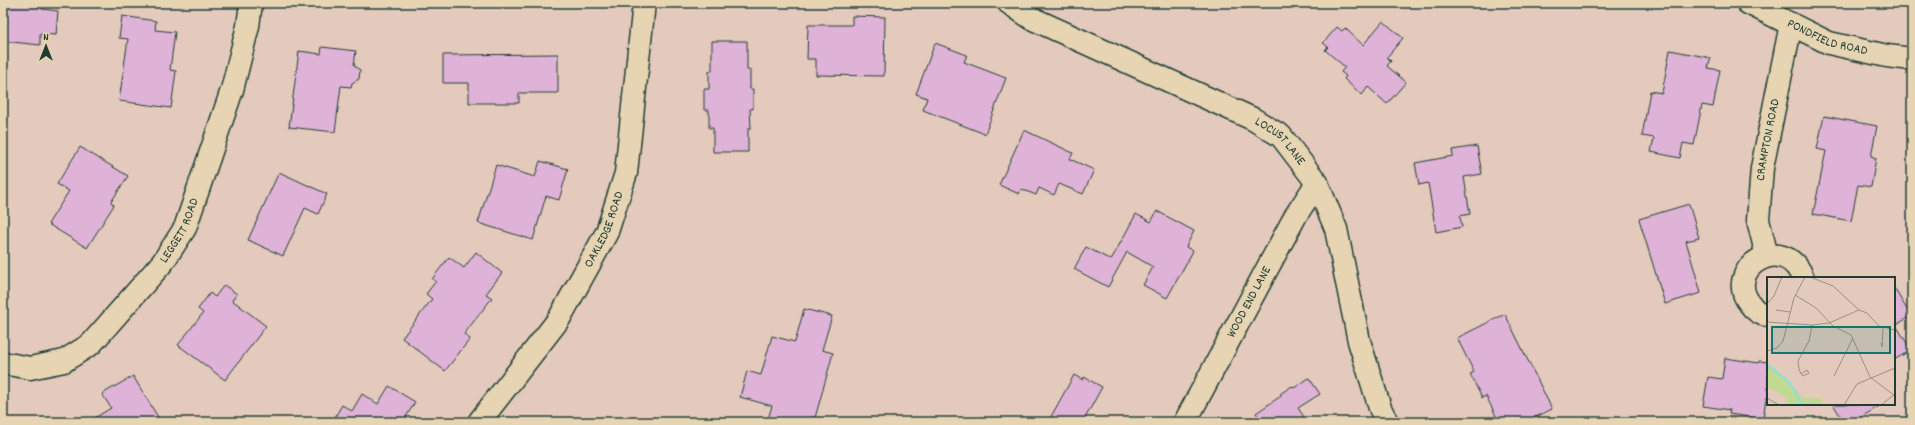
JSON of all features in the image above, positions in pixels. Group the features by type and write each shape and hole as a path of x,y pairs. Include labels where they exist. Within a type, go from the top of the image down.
{"street":[{"name":"LEGGETT ROAD","path":"3,363 30,368 64,361 91,344 163,262 185,228 232,90 248,26 251,3"},
{"name":"OAKLEDGE ROAD","path":"479,422 559,319 607,232 626,173 644,3"},
{"name":"LOCUST LANE","path":"1009,3 1031,18 1253,118 1281,136 1317,183 1336,229 1360,341 1380,408 1387,422"},
{"name":"PONDFIELD ROAD","path":"1748,3 1829,43 1887,56 1912,59"},
{"name":"CRAMPTON ROAD","path":"1767,256 1758,220 1762,168 1791,24"},
{"name":"WOOD END LANE","path":"1184,422 1296,215 1317,183"},
{"path":"1767,314 1754,308 1747,300 1744,289 1744,278 1749,268 1757,260 1767,256 1779,256 1791,260 1800,270 1803,277"}],"building":[{"path":"3,3 43,5 42,9 58,11 56,35 40,34 40,45 3,41"},
{"path":"122,16 156,21 155,30 175,32 170,70 176,71 171,108 119,101 128,39 119,38"},
{"path":"852,16 885,17 884,76 816,75 816,59 807,59 808,25 852,25"},
{"path":"1383,21 1403,38 1387,57 1391,61 1387,66 1406,82 1387,104 1368,87 1362,95 1344,79 1346,76 1341,72 1345,67 1325,50 1328,47 1323,43 1337,27 1342,31 1345,28 1363,45"},
{"path":"712,41 747,41 747,70 750,70 750,89 753,89 753,109 750,109 751,128 748,128 748,152 713,152 713,128 709,128 709,110 704,110 704,89 709,89 709,71 712,71"},
{"path":"935,43 967,55 964,62 1006,78 985,134 923,110 927,98 916,94"},
{"path":"322,47 356,51 354,65 360,70 359,79 352,83 351,87 341,86 335,132 289,127 299,51 321,54"},
{"path":"1670,50 1711,58 1708,68 1720,70 1713,107 1702,105 1694,145 1683,143 1680,158 1651,152 1654,138 1642,136 1650,91 1662,93"},
{"path":"558,54 558,93 519,93 519,103 469,103 469,83 443,83 443,55"},
{"path":"1824,116 1877,126 1871,156 1876,158 1871,187 1858,185 1851,221 1813,214 1826,151 1817,149"},
{"path":"1024,130 1073,153 1070,159 1094,170 1083,194 1059,184 1054,195 1039,188 1036,195 1021,189 1019,194 999,185"},
{"path":"1477,146 1482,174 1464,177 1470,214 1460,216 1462,227 1436,232 1428,183 1419,185 1415,163 1453,156 1452,150"},
{"path":"80,147 128,176 111,202 114,205 87,248 48,224 69,191 57,184"},
{"path":"540,161 568,169 559,200 546,196 533,240 478,223 496,165 535,177"},
{"path":"279,172 327,194 318,214 305,208 283,256 248,240"},
{"path":"1689,204 1699,238 1686,241 1701,293 1665,304 1639,219"},
{"path":"1157,211 1194,231 1186,247 1193,251 1167,298 1143,285 1153,267 1127,252 1108,287 1074,269 1086,247 1111,260 1136,214 1151,222"},
{"path":"476,252 502,273 486,294 492,298 464,334 470,339 445,371 402,338 432,299 426,294 436,281 432,279 449,257 464,268"},
{"path":"224,285 237,294 232,300 266,326 225,380 178,345 203,313 198,309 210,293 215,297"},
{"path":"1895,290 1911,316 1896,325 1911,350 1895,359"},
{"path":"804,309 832,316 822,350 833,353 815,418 812,417 810,422 767,422 772,406 740,397 747,371 761,375 772,336 795,342"},
{"path":"1505,314 1552,409 1526,422 1499,422 1486,396 1482,398 1470,374 1474,372 1457,338"},
{"path":"1725,358 1759,363 1759,361 1767,362 1767,398 1763,419 1729,414 1730,410 1703,406 1708,377 1722,379"},
{"path":"1074,375 1083,380 1084,377 1102,387 1083,422 1048,422"},
{"path":"133,376 161,422 88,422 111,408 102,394"},
{"path":"1309,378 1320,394 1298,408 1306,420 1302,422 1282,422 1281,419 1277,422 1262,422 1256,413 1281,396 1280,394 1292,386 1294,388"},
{"path":"389,386 415,402 403,422 332,422 342,405 352,411 362,394 378,404"},
{"path":"1834,405 1881,405 1853,422 1844,422"}]}
